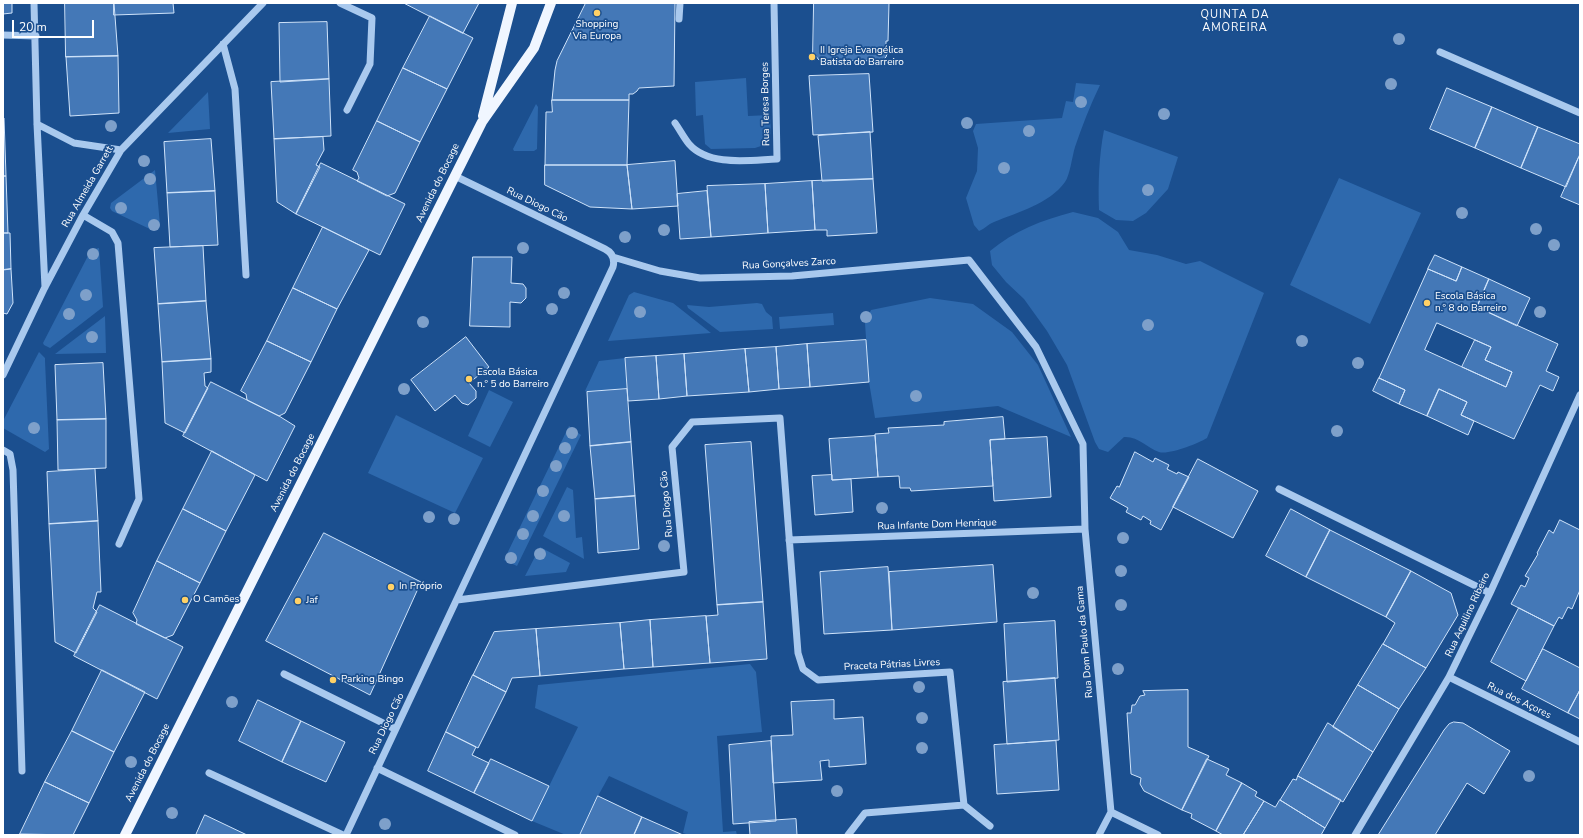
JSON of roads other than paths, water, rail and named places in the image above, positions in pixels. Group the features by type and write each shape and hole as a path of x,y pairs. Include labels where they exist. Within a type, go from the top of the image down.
{"main road":[{"name":"Avenida do Bocage","path":"482,122 512,3"},
{"name":"Avenida do Bocage","path":"125,835 482,122 534,48 551,3"}],"street":[{"path":"34,3 45,287"},
{"name":"Rua Almeida Garrett","path":"3,374 45,287 83,215 121,150 263,3"},
{"path":"340,3 372,18 370,64 347,110"},
{"path":"679,19 680,3"},
{"name":"Rua Teresa Borges","path":"675,123 689,145 702,154 718,160 777,159 774,3"},
{"path":"3,35 36,36"},
{"path":"223,44 235,89 246,275"},
{"path":"1440,52 1580,113"},
{"path":"38,124 74,143 121,150"},
{"name":"Rua Diogo Cão","path":"209,773 344,835 396,729 613,267 613,257 611,252 606,249 455,176"},
{"path":"83,215 112,232 118,243 139,499 119,544"},
{"name":"Rua Gonçalves Zarco","path":"613,257 660,272 700,278 792,276 969,260 1036,347 1083,444"},
{"name":"Rua Aquilino Ribeiro","path":"1355,835 1449,677 1490,593 1580,395"},
{"name":"Rua Diogo Cão","path":"456,600 684,572 672,447 692,422 780,418 789,540"},
{"name":"Rua Dom Paulo da Gama","path":"1083,444 1085,529 1111,812"},
{"path":"3,450 10,454 13,470 22,771"},
{"path":"1279,489 1490,593"},
{"name":"Rua Infante Dom Henrique","path":"789,540 1085,529"},
{"name":"Praceta Pátrias Livres","path":"789,540 798,653 803,669 818,680 950,672 964,806"},
{"path":"284,674 396,729"},
{"name":"Rua dos Açores","path":"1449,677 1580,742"},
{"path":"377,768 515,835"},
{"path":"848,835 865,813 964,806 990,826"},
{"path":"1099,835 1111,812 1158,835"}],"place":[{"name":"Shopping Via Europa","path":"597,13"},
{"name":"II Igreja Evangélica Batista do Barreiro","path":"812,57"},
{"name":"Escola Básica n.º 8 do Barreiro","path":"1427,303"},
{"name":"Escola Básica n.º 5 do Barreiro","path":"469,379"},
{"name":"In Próprio","path":"391,587"},
{"name":"O Camões","path":"185,600"},
{"name":"Jaf","path":"298,601"},
{"name":"Parking Bingo","path":"333,680"}],"district":[{"name":"QUINTA DA AMOREIRA","path":"1235,21"}]}
